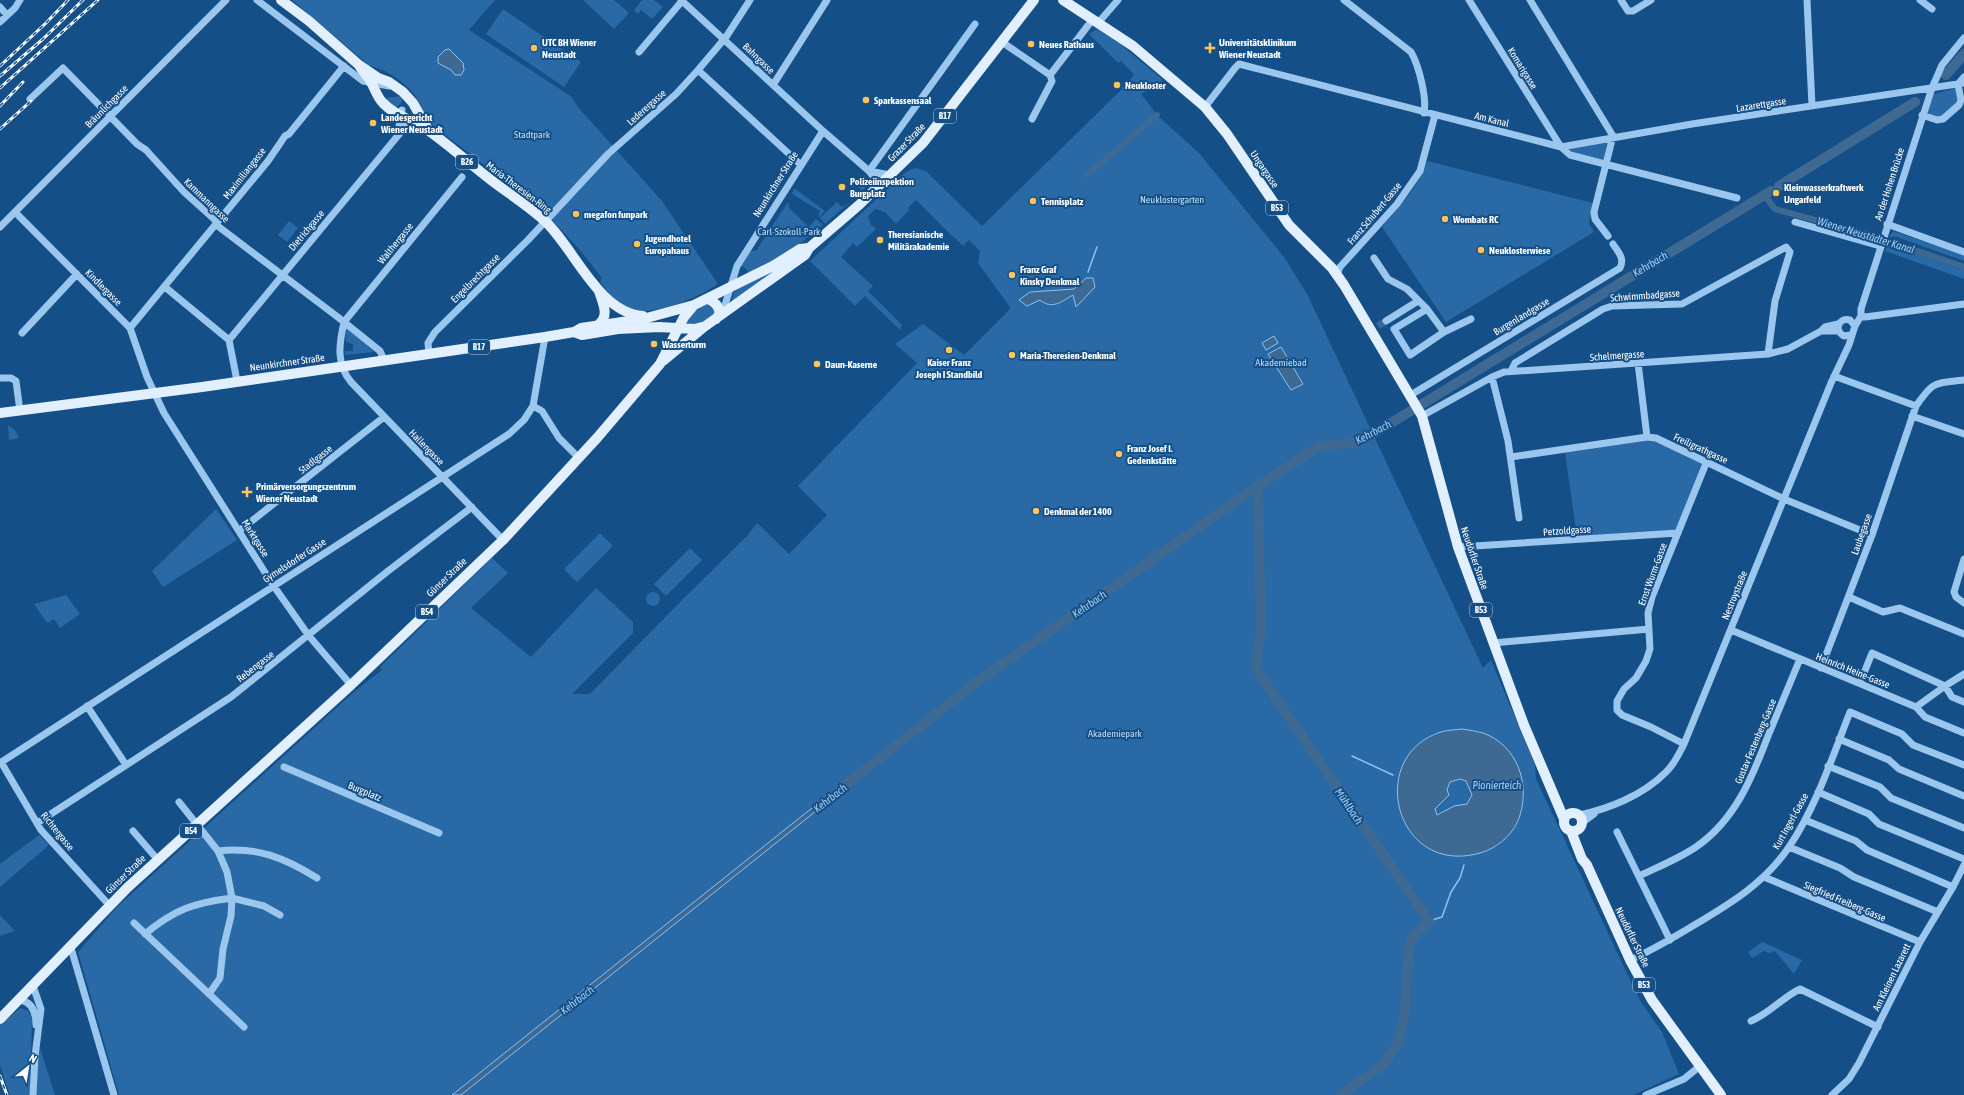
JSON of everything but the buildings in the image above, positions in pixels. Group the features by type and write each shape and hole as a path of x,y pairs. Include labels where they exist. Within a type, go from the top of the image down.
{"main road":[{"name":"Grazer Straße","path":"704,327 801,258 809,248 880,185 930,135 1034,0"},
{"name":"Ungargasse","path":"1063,0 1154,63 1205,107 1227,134 1289,225 1337,274 1375,328 1416,406"},
{"name":"B26","path":"284,2 359,65 378,78 395,86 407,96 428,130"},
{"name":"B26","path":"359,65 372,82 383,103 428,130"},
{"path":"402,115 407,101 407,96"},
{"name":"Maria-Theresien-Ring","path":"428,130 468,163 524,203 546,222 559,236 600,295"},
{"name":"Grazer Straße","path":"694,305 730,289 800,250 809,248"},
{"name":"B26","path":"600,295 622,311 649,317"},
{"name":"B26","path":"598,325 605,318 605,311 600,295"},
{"name":"B26","path":"600,295 619,325 632,328"},
{"path":"708,299 715,302 718,316"},
{"path":"679,329 684,317 694,305"},
{"name":"Neunkirchner Straße","path":"574,332 582,335 694,305"},
{"path":"619,325 622,311"},
{"name":"Neunkirchner Straße","path":"1,414 546,337 574,332 581,328 598,325 619,325"},
{"path":"659,326 669,336 670,346"},
{"name":"B17","path":"632,328 659,326 695,330 704,327"},
{"name":"B54","path":"660,364 704,327"},
{"name":"B54","path":"660,364 679,329"},
{"name":"Günser Straße","path":"110,906 158,860 351,685 503,540 579,458 660,364"},
{"name":"Neudörfler Straße","path":"1416,406 1458,547 1524,724 1556,798 1574,822 1582,858 1587,865 1630,960 1652,1000 1721,1095"},
{"name":"B54","path":"0,1019 71,948 110,906"}],"street":[{"path":"0,22 20,0"},
{"name":"Bräunlichgasse","path":"0,227 226,0"},
{"path":"257,0 265,3 364,81 395,86"},
{"path":"639,52 681,0"},
{"name":"Bahngasse","path":"681,0 823,131 869,171 880,185"},
{"path":"773,85 827,0"},
{"path":"1050,75 1095,21 1118,0"},
{"path":"1344,0 1411,52 1415,59 1426,104 1424,112"},
{"name":"Komarigasse","path":"1469,0 1561,147"},
{"path":"1530,0 1613,136 1607,165 1594,212 1595,220 1606,234"},
{"path":"1621,0 1628,11 1633,11 1651,0"},
{"path":"1807,0 1812,106"},
{"path":"1920,0 1932,9"},
{"name":"Lederergasse","path":"546,222 608,154 676,94 698,70 724,39 747,1"},
{"path":"0,7 7,15"},
{"path":"890,175 869,171 975,24"},
{"name":"An der Hohen Brücke","path":"1853,323 1861,313 1886,227 1932,88 1942,65 1964,38"},
{"path":"1002,42 1050,75 1052,81 1032,119"},
{"name":"Am Kanal","path":"1205,107 1239,64 1561,147 1570,154 1607,165 1737,198"},
{"name":"Maximiliangasse","path":"130,328 344,66"},
{"name":"Kammanngasse","path":"30,99 63,68 225,231 380,351 384,360"},
{"path":"698,70 802,165"},
{"path":"1922,115 1937,120 1943,119 1959,105 1961,100 1961,83 1964,77"},
{"name":"Lazarettgasse","path":"1561,147 1613,136 1961,83"},
{"name":"Dietrichgasse","path":"229,340 398,134 402,115"},
{"name":"Franz Schubert-Gasse","path":"1337,274 1340,266 1397,204 1420,171 1435,115"},
{"name":"Neunkirchner Straße","path":"718,316 730,289 737,266 823,131"},
{"name":"Walthergasse","path":"344,322 462,177"},
{"name":"Kindlergasse","path":"15,212 130,328 154,393"},
{"name":"Engelbrechtgasse","path":"429,354 429,340 435,332 546,222"},
{"path":"1795,222 1881,245"},
{"path":"1886,227 1964,252"},
{"name":"Burgenlandgasse","path":"1416,406 1620,268 1623,263 1622,258 1613,244"},
{"name":"Schwimmbadgasse","path":"1512,371 1515,363 1603,309 1612,306 1682,304 1786,247 1790,252 1775,301 1768,354"},
{"path":"1374,258 1388,279 1407,289 1427,309 1444,332"},
{"path":"736,270 739,276 748,279"},
{"path":"22,333 77,274"},
{"path":"165,287 229,340 236,381"},
{"path":"1386,321 1418,301"},
{"path":"1861,313 1873,315 1964,304"},
{"path":"1427,309 1394,329 1410,355 1444,332 1471,318"},
{"path":"1843,331 1844,319 1853,323"},
{"path":"341,366 341,347 344,322"},
{"name":"Nestroystraße","path":"1574,822 1636,794 1666,773 1676,760 1731,630 1834,376 1845,350 1849,345 1843,331 1854,332 1853,323"},
{"name":"Schelmergasse","path":"1416,406 1492,377 1512,371 1768,354 1788,349 1821,332 1843,331"},
{"name":"Gymelsdorfer Gasse","path":"1,762 441,476 509,434 524,420 533,406 546,337"},
{"path":"1638,363 1647,437"},
{"name":"Hallengasse","path":"341,366 346,375 384,417 503,540"},
{"path":"1834,376 1916,406"},
{"path":"1492,377 1511,457 1519,518"},
{"path":"0,378 11,378 16,381 20,411"},
{"name":"Laubegasse","path":"1821,668 1872,535 1916,406 1928,388 1936,383 1964,380"},
{"name":"Marktgasse","path":"154,393 164,413 273,585 309,636 351,685"},
{"path":"533,406 542,411 559,438 579,458"},
{"path":"1912,416 1964,434"},
{"name":"Stadlgasse","path":"239,531 384,417"},
{"name":"Freiligrathgasse","path":"1511,457 1647,437 1656,438 1784,499 1872,535"},
{"name":"Ernst Wurm-Gasse","path":"1684,744 1651,727 1622,715 1617,710 1617,701 1624,689 1636,678 1646,661 1650,649 1648,613 1652,597 1707,461"},
{"name":"Rebengasse","path":"37,824 218,707 309,636 388,571 472,507"},
{"name":"Petzoldgasse","path":"1458,547 1678,533"},
{"path":"1964,559 1954,592 1956,597 1964,603"},
{"path":"1849,598 1883,612 1900,608 1964,634"},
{"path":"1493,642 1648,629"},
{"name":"Heinrich Heine-Gasse","path":"1731,630 1916,707 1925,717 1964,733"},
{"path":"1860,683 1872,653 1945,686 1952,697 1964,702"},
{"name":"Gustav Festenberg-Gasse","path":"1639,876 1669,862 1697,846 1717,828 1736,807 1750,782 1800,660"},
{"path":"1916,707 1964,674"},
{"path":"87,706 126,766"},
{"name":"Kurt Ingerl-Gasse","path":"1630,960 1670,940 1732,903 1764,877 1789,847 1805,820 1818,792 1850,712 1902,734 1913,745 1964,765"},
{"path":"1839,739 1889,760 1899,769 1964,796"},
{"name":"Richtergasse","path":"1,762 37,824 110,906"},
{"path":"1828,766 1880,787 1891,798 1964,828"},
{"name":"Burgplatz","path":"284,767 439,833"},
{"path":"1818,792 1869,814 1878,824 1964,859"},
{"path":"178,802 198,824 218,851 227,872 232,898 231,916 223,949 220,978 209,994"},
{"path":"1805,820 1856,841 1867,850 1953,887"},
{"name":"Günser Straße","path":"133,831 158,860"},
{"path":"1617,832 1670,940"},
{"path":"1789,847 1840,868 1854,877 1938,912"},
{"path":"218,851 246,849 272,856 296,865 317,878"},
{"name":"Am Kleinen Lazarett","path":"1832,1095 1849,1079 1878,1027 1920,942 1953,887 1964,865"},
{"name":"Siegfried Freiberg-Gasse","path":"1764,877 1920,942"},
{"path":"145,934 173,913 201,902 232,898 264,906 280,915"},
{"path":"134,923 244,1027"},
{"path":"71,948 114,1095"},
{"path":"33,986 33,990 41,1009 37,1039 33,1095"},
{"path":"1751,1021 1764,1016 1792,993 1800,989 1878,1027"},
{"path":"20,1000 30,1004 34,1010 37,1039"},
{"path":"1646,1095 1684,1079 1700,1066"}],"green space":[{"name":"Stadtpark","path":"292,0 495,0 469,30 572,97 577,106 662,201 718,284 686,301 660,309 635,311 621,306 608,292 600,281 602,278 580,250 542,209 427,121 419,102 404,84 384,70 370,66"},
{"path":"583,0 614,0 629,13 614,29"},
{"path":"642,0 654,0 663,7 652,19 641,10 638,14 634,10"},
{"name":"UTC BH Wiener Neustadt","path":"503,9 581,62 564,87 486,34"},
{"name":"Akademiepark","path":"1097,29 1120,44 1163,80 1141,94 1159,117 1199,153 1284,257 1307,294 1483,668 1491,660 1535,765 1536,779 1641,1002 1662,1032 1679,1074 1633,1095 119,1095 78,952 117,907 354,692 382,670 380,667 492,558 508,573 471,608 531,657 596,588 633,622 633,633 572,694 590,694 747,536 757,523 789,554 827,515 798,486 917,363 895,344 923,324 964,355 1009,310 1010,307 978,263 980,251 969,240 963,246 916,200 896,224 885,212 875,209 868,216 871,225 876,229 857,247 853,243 841,257 873,286 868,291 902,325 900,330 865,296 855,306 810,261 906,172 916,168 926,171 982,226 1122,89 1121,87 1125,87 1129,84 1129,81 1134,74 1121,61 1118,63 1089,34"},
{"path":"1956,88 1958,102 1947,112 1943,115 1935,117 1927,113 1934,94"},
{"path":"402,96 402,102 396,108 383,98"},
{"path":"1608,141 1605,160 1583,156 1570,151 1571,148"},
{"name":"Neuklosterwiese","path":"1427,161 1593,203 1589,224 1594,232 1446,322 1382,227 1402,204 1414,187 1424,170"},
{"path":"863,176 869,182 868,185 856,196 861,190 855,183"},
{"path":"794,188 825,211 819,217 820,211 792,194"},
{"name":"Carl-Szokoll-Park","path":"788,202 789,208 809,227 816,219 823,225 792,250 750,274 744,267 737,266 747,250 756,251"},
{"path":"837,202 842,207 849,203 825,224 820,218"},
{"path":"289,221 298,228 287,242 278,235"},
{"path":"1893,231 1964,255 1964,261 1897,237 1889,237"},
{"path":"1888,244 1964,270 1964,279 1885,251"},
{"path":"794,257 731,303 734,291"},
{"path":"715,302 716,319 679,329 694,305"},
{"path":"345,328 348,328 374,352 345,355 345,351 353,351 353,344 346,342"},
{"path":"8,425 15,430 19,438 9,440"},
{"path":"1653,439 1703,463 1676,530 1577,536 1565,453"},
{"path":"216,509 237,540 163,587 152,571"},
{"path":"600,533 613,546 577,582 564,569"},
{"path":"690,548 702,560 666,596 654,584"},
{"path":"650,592 656,592 660,596 660,602 656,606 650,606 646,602 646,596"},
{"path":"66,595 80,614 60,628 54,619 47,623 34,604"},
{"path":"39,835 49,845 0,887 0,864"},
{"path":"0,915 15,931 0,936"},
{"path":"1762,942 1802,960 1794,974 1775,951 1769,953 1764,951 1752,958 1748,952"},
{"path":"20,1008 28,1011 32,1019 30,1095 10,1095 0,1065 0,1025"},
{"path":"37,1039 55,1095 33,1095"}],"water":[{"path":"449,49 463,63 464,70 461,75 455,75 451,70 438,63 438,57 445,50"},
{"path":"1086,278 1093,278 1095,287 1076,307 1073,295 1053,305 1044,303 1040,300 1027,306 1019,300 1030,292 1074,289"},
{"path":"1274,336 1278,343 1266,350 1262,343"},
{"path":"1281,347 1303,384 1291,390 1268,354"},
{"name":"Pionierteich","path":"1462,729 1483,733 1505,746 1518,766 1522,778 1523,803 1518,822 1510,834 1499,844 1480,853 1451,856 1427,848 1410,832 1400,810 1398,787 1403,764 1417,745 1441,732","holes":["1460,779 1466,781 1472,795 1467,804 1454,806 1437,815 1435,809 1449,795 1447,790 1450,782"]},
{"path":"832,792 826,803 461,1095 452,1095"}],"waterway":[{"name":"Kehrbach","path":"1946,75 1964,54"},
{"name":"Kehrbach","path":"1779,186 1915,102"},
{"path":"1087,175 1157,115"},
{"name":"Kehrbach","path":"819,806 978,681 1258,486 1320,446 1355,443 1373,434 1771,191"},
{"name":"Wiener Neustädter Kanal","path":"1763,195 1769,201"},
{"name":"Wiener Neustädter Kanal","path":"1770,203 1775,209 1874,236 1964,267"},
{"path":"1088,272 1097,247"},
{"name":"Mühlbach","path":"1258,486 1261,630 1256,662 1260,675 1429,921 1413,936 1409,946 1405,1010 1399,1042 1384,1064 1341,1095"},
{"path":"1352,756 1393,775"},
{"path":"1429,921 1442,917 1451,892 1460,878 1464,865"}],"tunnel":[{"path":"1378,326 1386,321"}],"railway":[{"path":"0,66 68,0"},
{"path":"0,76 43,39 83,0"},
{"path":"0,88 98,0"},
{"path":"0,106 23,82"},
{"path":"0,129 31,101"},
{"path":"0,1076 7,1095"}],"place":[{"name":"Neues Rathaus","path":"1031,44"},
{"name":"UTC BH Wiener Neustadt","path":"534,48"},
{"name":"Universitätsklinikum Wiener Neustadt","path":"1210,48"},
{"name":"Neukloster","path":"1117,85"},
{"name":"Sparkassensaal","path":"866,100"},
{"name":"Landesgericht Wiener Neustadt","path":"373,123"},
{"name":"Polizeiinspektion Burgplatz","path":"842,187"},
{"name":"Kleinwasserkraftwerk Ungarfeld","path":"1776,193"},
{"name":"Tennisplatz","path":"1033,201"},
{"name":"megafon funpark","path":"576,214"},
{"name":"Wombats RC","path":"1445,219"},
{"name":"Theresianische Militärakademie","path":"880,240"},
{"name":"Jugendhotel Europahaus","path":"637,244"},
{"name":"Neuklosterwiese","path":"1481,250"},
{"name":"Franz Graf Kinsky Denkmal","path":"1012,275"},
{"name":"Wasserturm","path":"654,344"},
{"name":"Kaiser Franz Joseph I Standbild","path":"949,350"},
{"name":"Maria-Theresien-Denkmal","path":"1012,355"},
{"name":"Daun-Kaserne","path":"817,364"},
{"name":"Franz Josef I. Gedenkstätte","path":"1119,454"},
{"name":"Primärversorgungszentrum Wiener Neustadt","path":"247,492"},
{"name":"Denkmal der 1400","path":"1036,511"}],"park label":[{"name":"Neuklostergarten","path":"1172,199"},
{"name":"Akademiebad","path":"1281,362"}]}
